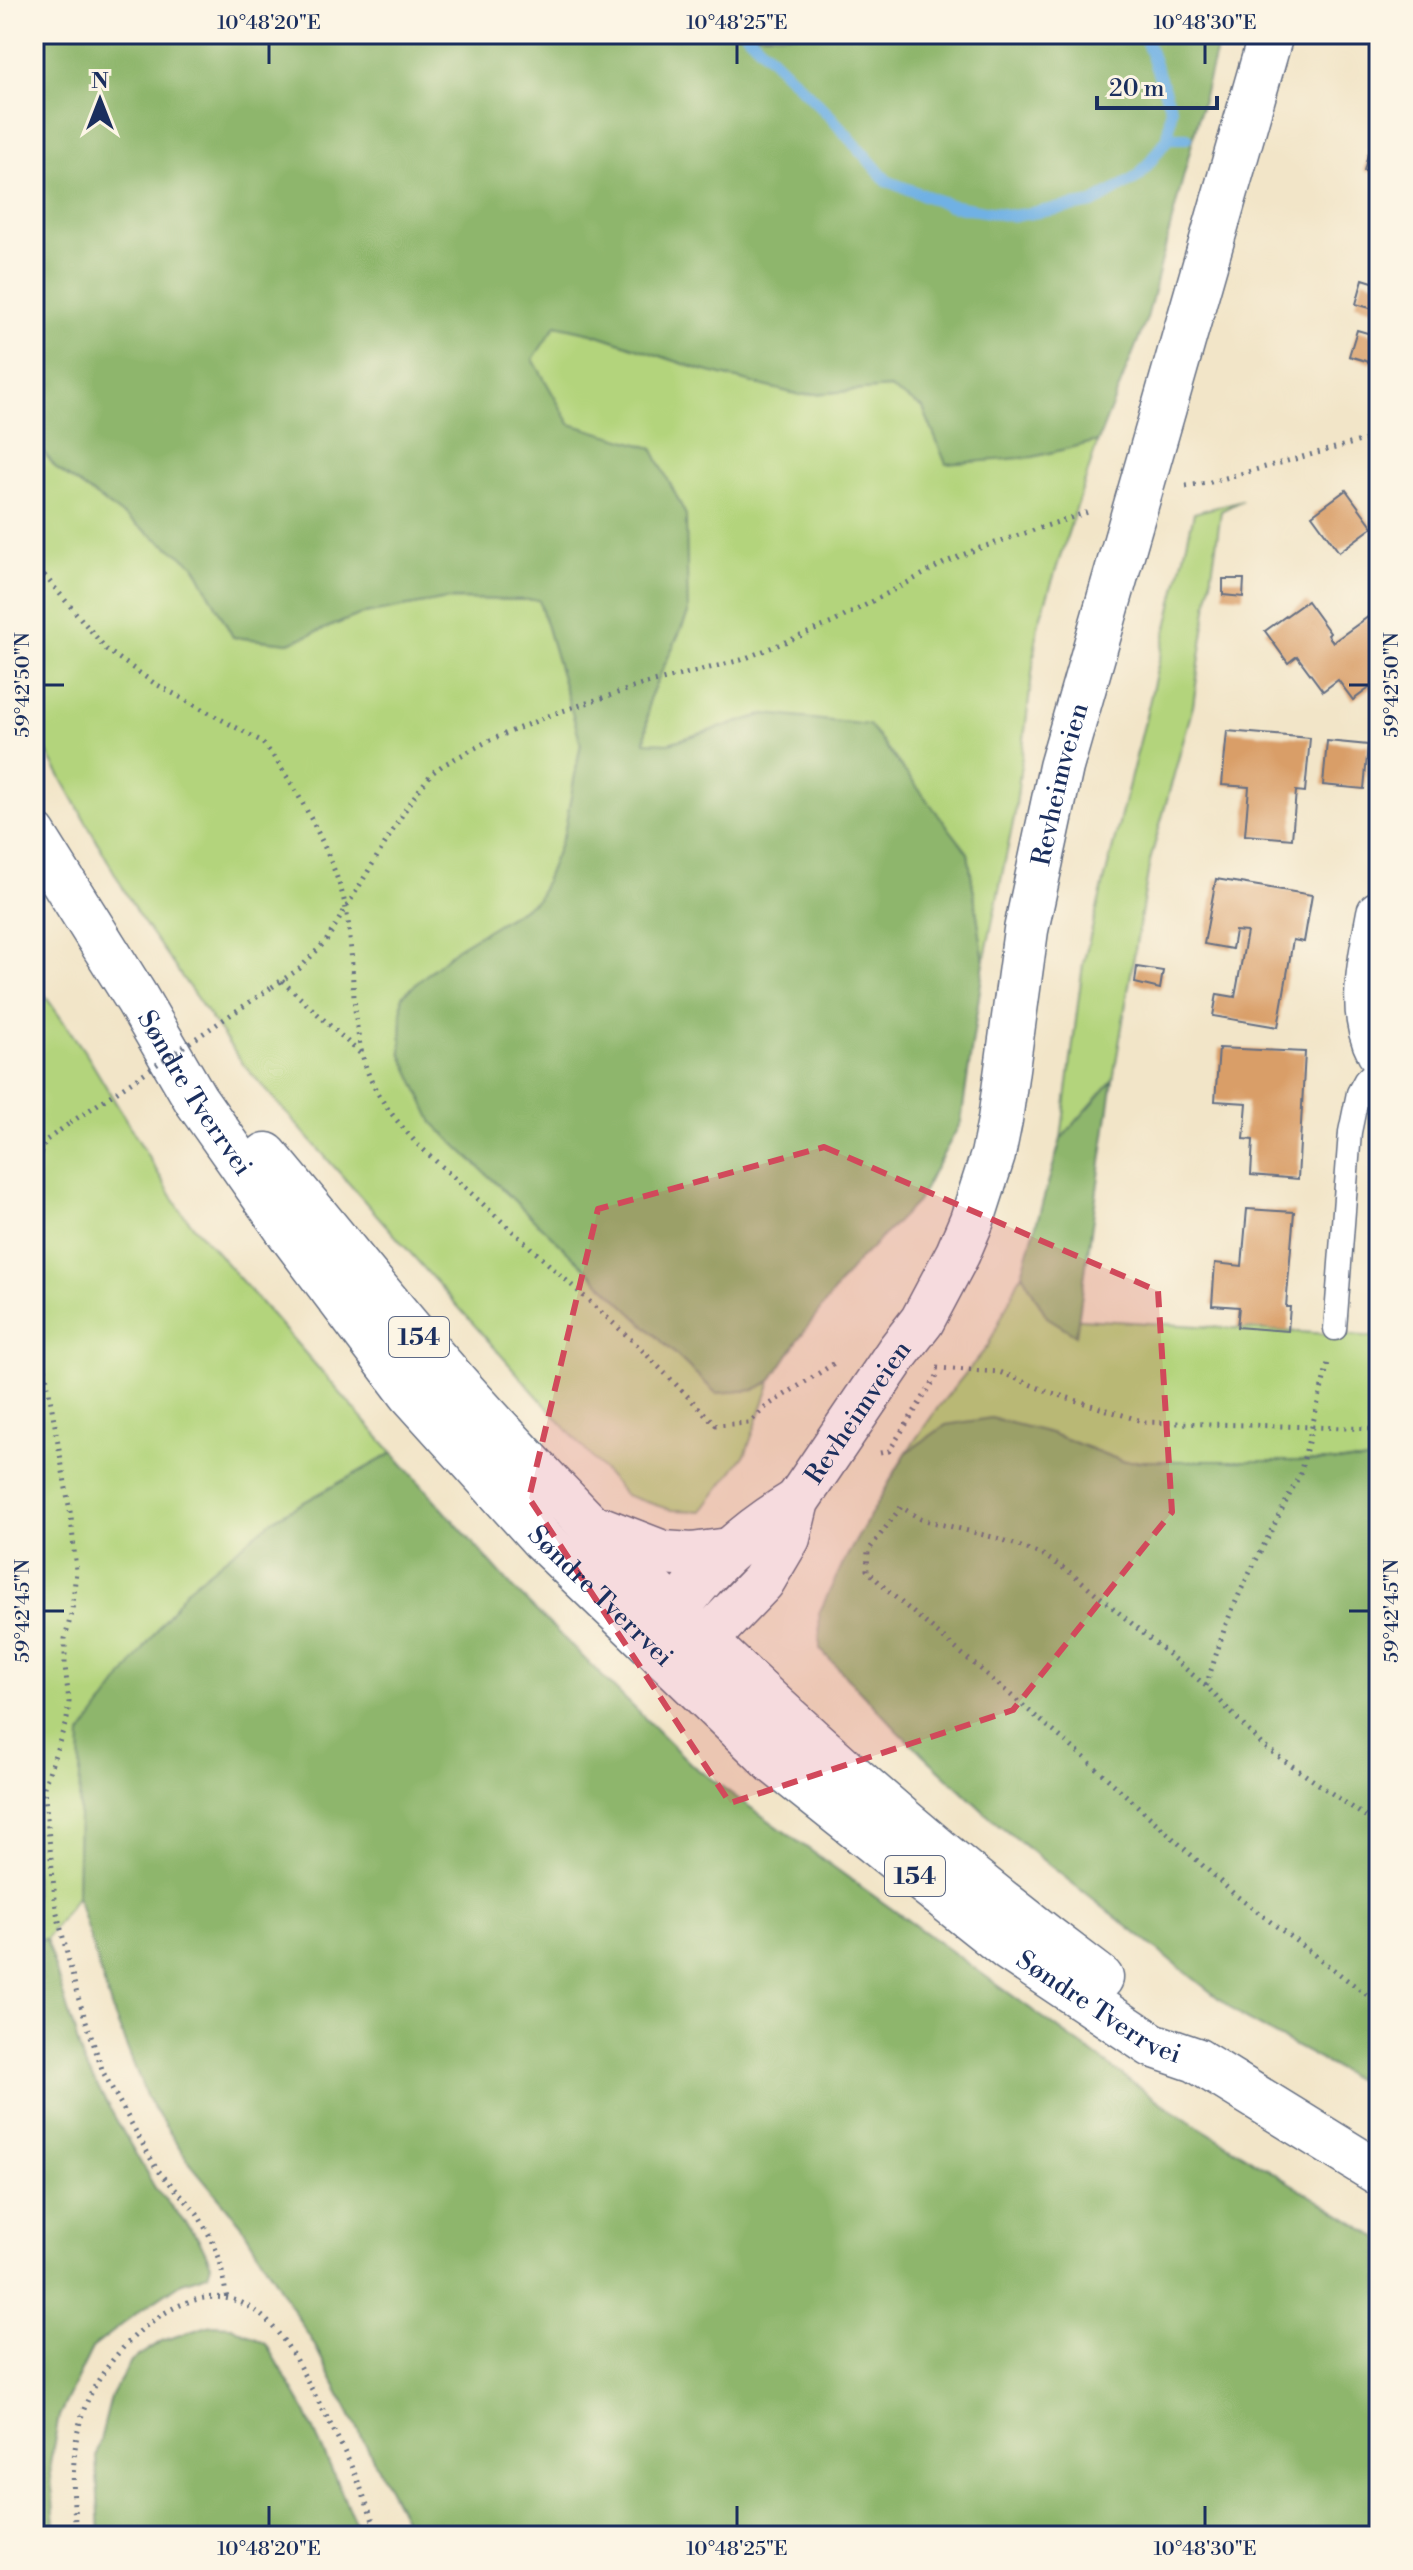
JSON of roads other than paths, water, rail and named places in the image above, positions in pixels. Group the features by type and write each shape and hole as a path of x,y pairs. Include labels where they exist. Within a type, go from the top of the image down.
{"main road":[{"name":"Revheimveien","path":"661,1653 691,1626 762,1582 788,1538 809,1483 922,1321 958,1253 984,1186 1000,1120 1026,930 1064,753 1271,34"},
{"name":"Søndre Tverrvei","path":"34,835 196,1100 288,1231 411,1394 542,1539 775,1763 1010,1950 1152,2045 1196,2060 1379,2173"},
{"path":"1379,913 1368,995 1372,1031 1379,1052"},
{"name":"Søndre Tverrvei","path":"137,999 466,1394 588,1525 691,1626 898,1815 1002,1904 1159,2021 1196,2060"},
{"name":"Revheimveien","path":"691,1626 729,1550 809,1483"},
{"name":"154","path":"588,1525 663,1553 692,1555 729,1550"}],"lane":[{"path":"1335,1329 1350,1132 1358,1093 1365,1080 1379,1066"}],"waterway":[{"path":"747,34 830,116 887,181 949,205 1013,216 1093,203 1139,176 1168,138 1171,109 1144,34"},
{"path":"1168,138 1187,138"}]}
